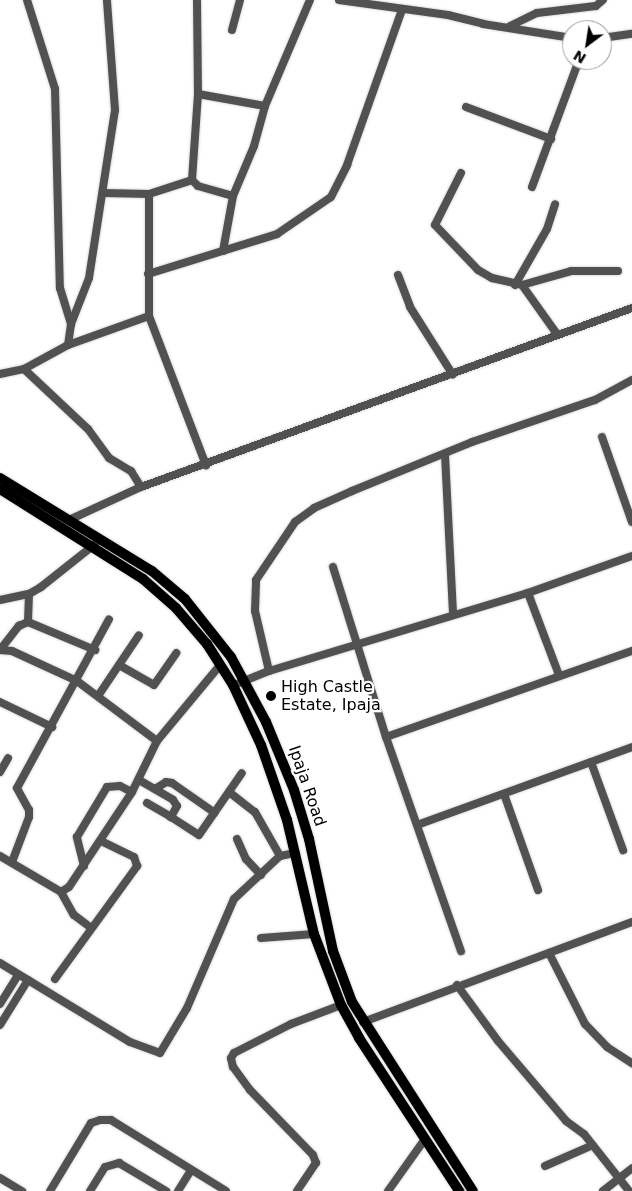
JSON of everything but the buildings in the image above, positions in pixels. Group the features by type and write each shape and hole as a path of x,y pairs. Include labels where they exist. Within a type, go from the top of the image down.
{"main road":[{"name":"Ipaja Road","path":"0,478 71,519 152,571 185,599 222,644 245,680 270,731 294,790 309,839 333,951 363,1022 473,1191"},
{"name":"Ipaja Road","path":"0,489 93,546 159,592 190,623 220,665 233,685 264,754 296,853 314,934 341,1005 356,1033 459,1191"}],"street":[{"path":"27,0 55,89 60,288 71,324"},
{"path":"68,345 71,324 89,278 104,193 115,110 107,0"},
{"path":"197,0 198,94 192,180 198,186 233,196"},
{"path":"232,30 240,0"},
{"path":"222,251 233,196 254,146 265,106 310,0"},
{"path":"339,0 510,26 562,36"},
{"path":"510,26 536,13 596,6 603,0"},
{"path":"148,274 283,231 331,197 347,165 402,10"},
{"path":"612,37 632,34"},
{"path":"532,187 575,70"},
{"path":"198,94 265,106"},
{"path":"466,108 551,139"},
{"path":"461,173 436,225 478,270 518,285 557,334"},
{"path":"104,193 149,194 192,180"},
{"path":"149,194 149,316 206,465"},
{"path":"518,285 547,229 555,204"},
{"path":"518,285 571,271 618,271"},
{"path":"398,275 410,307 453,375"},
{"path":"71,519 141,487 453,375 557,334 632,308"},
{"path":"0,374 24,369 68,345 149,316"},
{"path":"24,369 88,429 110,458 131,471 141,487"},
{"path":"269,671 255,611 256,580 282,538 295,522 314,508 445,455 595,400 632,380"},
{"path":"602,437 632,522"},
{"path":"445,455 453,614"},
{"path":"0,600 29,594 101,538"},
{"path":"233,685 269,671 356,646 453,614 528,593 632,556"},
{"path":"333,567 386,738 461,951"},
{"path":"528,593 559,675"},
{"path":"28,622 29,594"},
{"path":"12,862 29,817 17,788 94,650 108,619"},
{"path":"0,650 19,626 28,622 94,650"},
{"path":"98,696 139,635"},
{"path":"0,650 12,651 77,680 157,741"},
{"path":"386,738 632,650"},
{"path":"119,665 154,685 176,653"},
{"path":"61,892 76,880 101,841 139,780 157,741 220,665"},
{"path":"0,702 52,727"},
{"path":"417,825 632,747"},
{"path":"0,772 8,758"},
{"path":"591,762 623,850"},
{"path":"147,803 199,835 242,773"},
{"path":"139,780 176,803 177,806 172,817"},
{"path":"154,789 166,782 172,784 215,813"},
{"path":"84,866 77,837 107,787 120,786 132,792"},
{"path":"229,792 255,812 280,856"},
{"path":"504,794 538,890"},
{"path":"238,839 246,859 261,875"},
{"path":"55,979 137,866 134,858 101,841"},
{"path":"0,963 137,1046 160,1053 187,1008 234,899 280,856 296,853"},
{"path":"0,856 61,892 74,915 91,928"},
{"path":"363,1022 456,985 632,922"},
{"path":"261,938 314,934"},
{"path":"549,952 585,1024 607,1047 632,1063"},
{"path":"0,1004 18,975"},
{"path":"0,1025 28,980"},
{"path":"456,985 498,1042 566,1121 594,1145 628,1191"},
{"path":"297,1191 316,1163 313,1155 250,1090 233,1067 231,1058 234,1054 291,1024 341,1005"},
{"path":"50,1191 91,1123 100,1120 111,1120 226,1191"},
{"path":"388,1191 425,1140"},
{"path":"545,1166 594,1145"},
{"path":"90,1191 105,1167 119,1163 166,1191"},
{"path":"603,1191 632,1168"},
{"path":"178,1191 191,1170"},
{"path":"0,1178 22,1191"}],"place":[{"name":"High Castle Estate, Ipaja","path":"271,696"}]}
